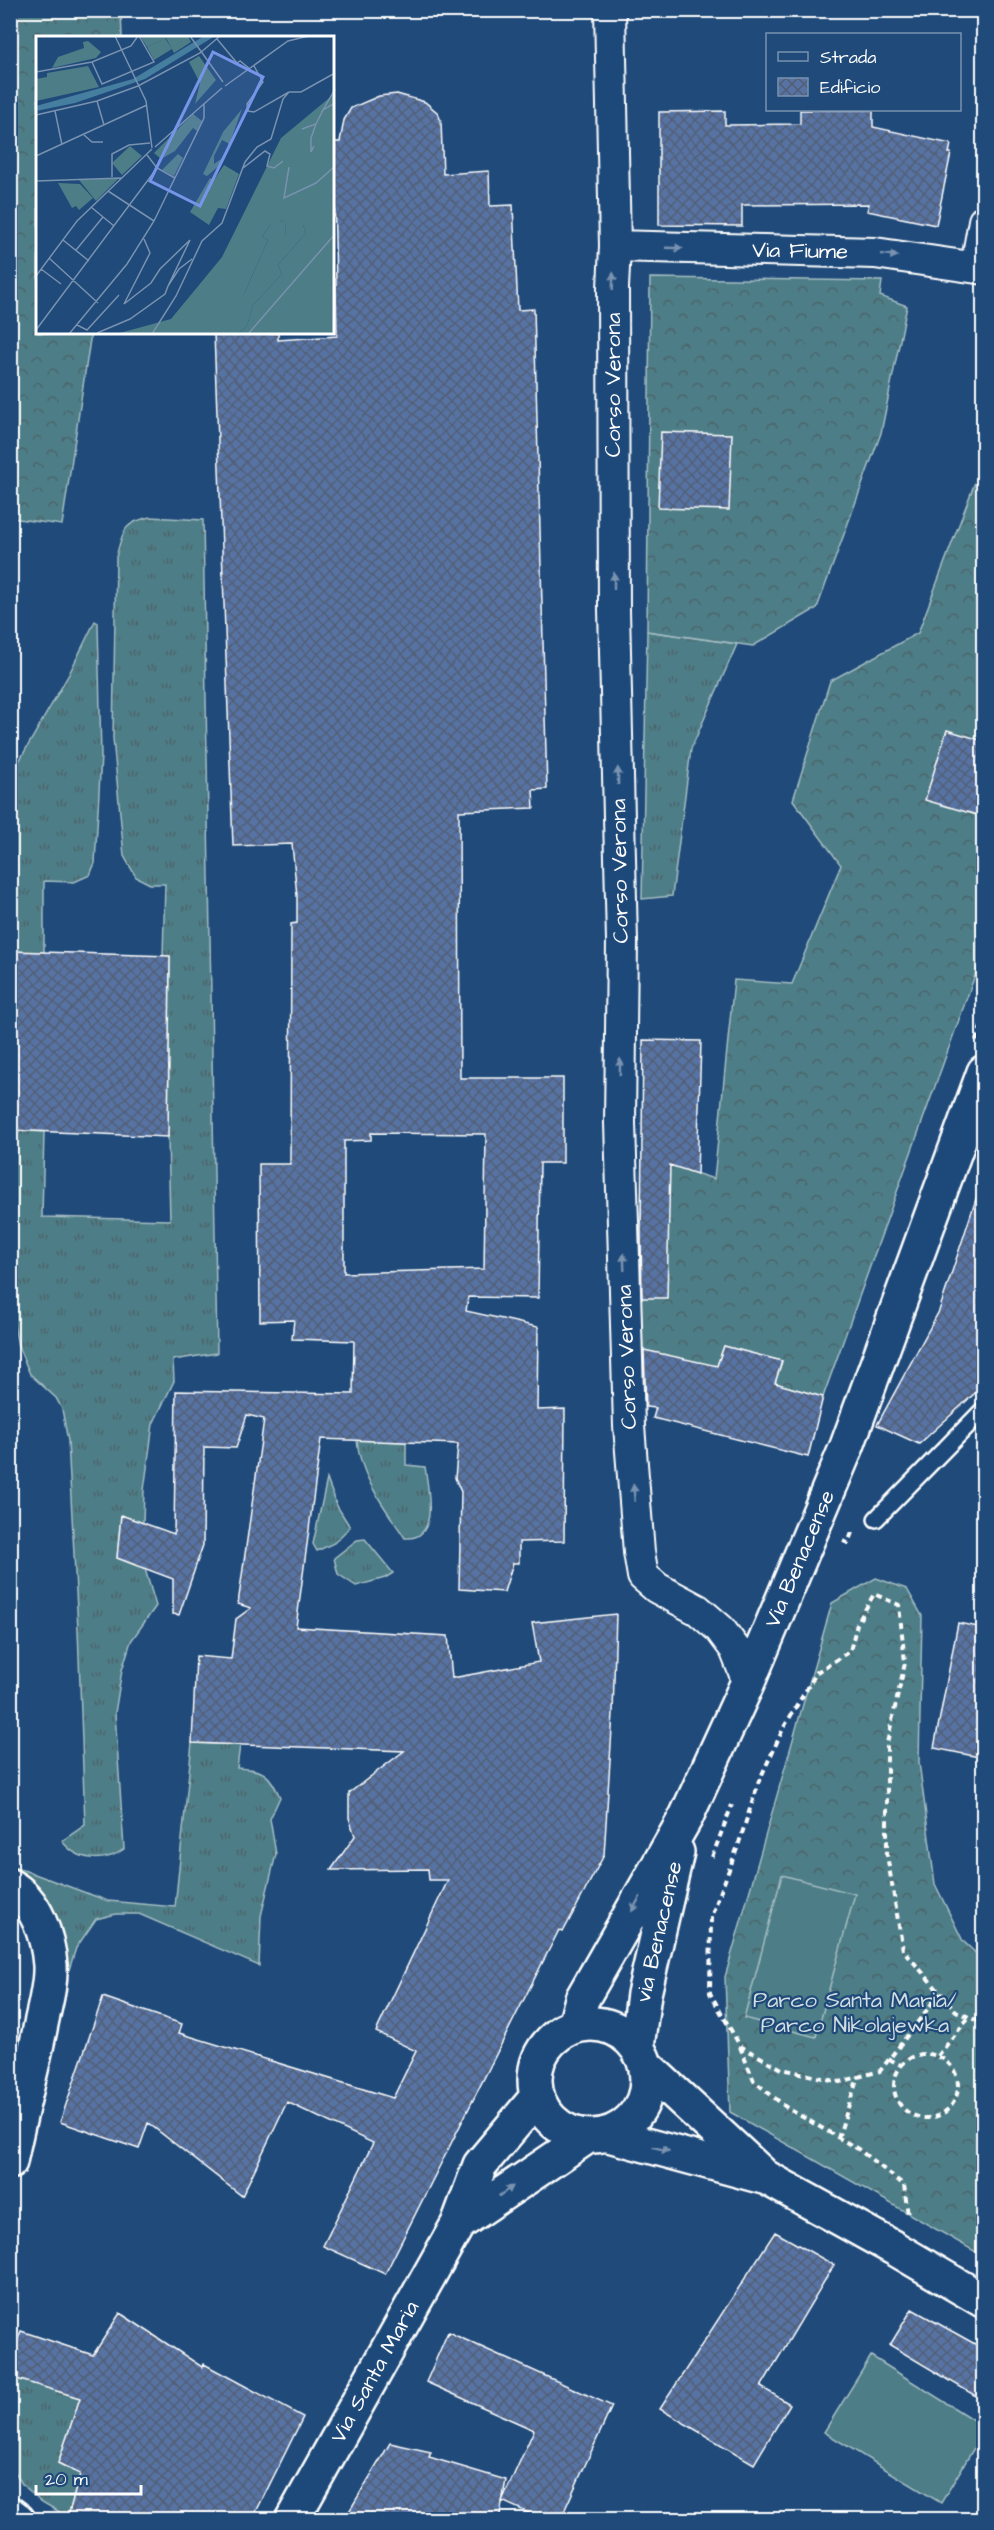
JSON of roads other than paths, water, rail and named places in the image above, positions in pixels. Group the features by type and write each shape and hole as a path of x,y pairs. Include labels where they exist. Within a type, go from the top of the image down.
{"main road":[{"name":"Via Benacense","path":"575,2026 582,1999 686,1817 748,1682 846,1446 984,1072"},
{"name":"via Benacense","path":"641,2056 644,1994 686,1817"},
{"path":"10,1886 32,1907 45,1934 50,1965 48,1991 32,2072 10,2162"},
{"path":"767,2178 641,2056 625,2035 609,2027 592,2024 575,2026 559,2034 546,2046 538,2062 534,2079 537,2097 544,2112 556,2124 571,2133 596,2135 767,2178 984,2301"},
{"path":"596,2135 621,2127 634,2116 647,2083 641,2056"},
{"name":"Via Santa Maria","path":"292,2520 458,2224 480,2165 537,2097"},
{"name":"Via Santa Maria","path":"458,2224 596,2135"},
{"path":"10,2514 18,2520"}],"street":[{"name":"Corso Verona","path":"610,10 615,246 613,288 614,610 621,941 620,1123 629,1426 639,1552 644,1576 650,1582 698,1610 720,1629 735,1649 748,1682"},
{"path":"980,267 984,221"},
{"name":"Via Fiume","path":"615,246 875,253 980,267"}],"lane":[{"path":"876,1519 984,1409"}],"park label":[{"name":"Parco Santa Maria/ Parco Nikolajewka","path":"855,2012"}]}
